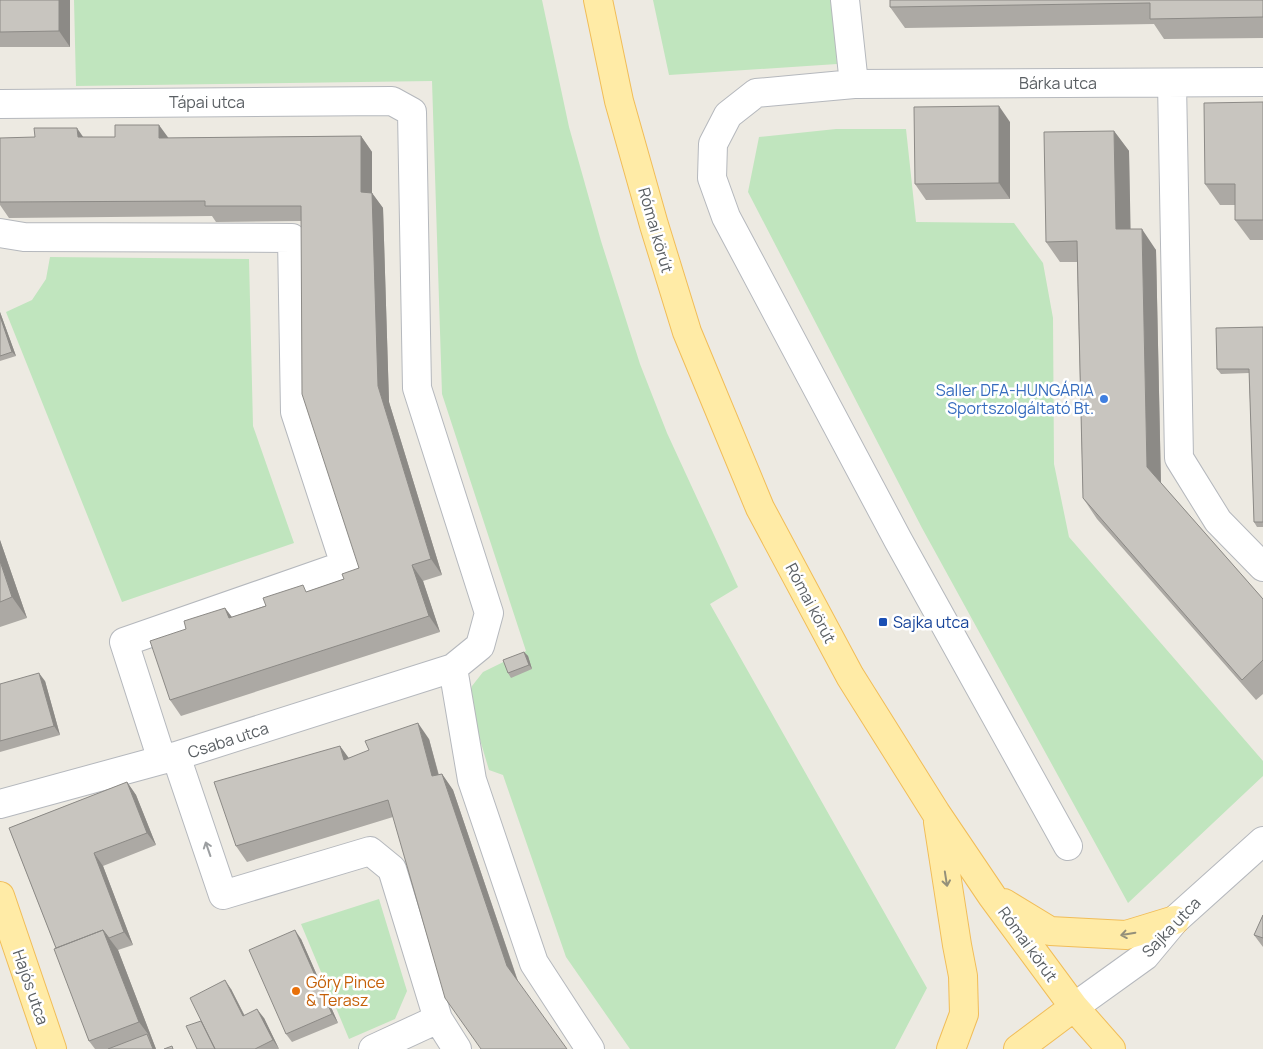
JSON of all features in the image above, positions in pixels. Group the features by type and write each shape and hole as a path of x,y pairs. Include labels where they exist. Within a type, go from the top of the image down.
{"main road":[{"name":"Római körút","path":"598,0 619,101 687,332 760,508 850,676 936,813 992,896 1074,1007 1111,1049"},
{"path":"936,813 963,976 964,1014 951,1049"},
{"name":"Hajós utca","path":"0,896 52,1049"},
{"path":"992,896 1050,931 1126,935 1175,920"},
{"path":"1018,1049 1074,1007"}],"street":[{"path":"845,0 854,84"},
{"name":"Bárka utca","path":"1068,846 898,540 730,226 712,178 713,144 728,115 756,93 854,84 1263,82"},
{"path":"1172,83 1179,458 1218,521 1263,567"},
{"name":"Tápai utca","path":"0,104 392,101 412,112 417,388 489,613 480,646 454,668"},
{"path":"0,233 24,237 292,238 294,412 345,565 124,642 223,895 370,851 392,869 438,1019 457,1049"},
{"path":"454,668 472,780 534,963 590,1049"},
{"name":"Csaba utca","path":"0,804 169,758 454,668"},
{"name":"Sajka utca","path":"1074,1007 1145,956 1175,920 1263,841"},
{"path":"373,1049 438,1019"}],"green space":[{"path":"74,0 542,0 569,127 601,241 640,364 667,433 738,587 710,604 927,988 895,1049 630,1049 566,957 503,775 489,770 468,699 472,686 483,672 526,651 442,394 432,81 76,86"},
{"path":"653,0 832,0 837,64 669,75"},
{"path":"836,129 906,129 916,222 1014,223 1043,263 1053,318 1054,464 1069,537 1263,761 1263,776 1128,903 922,528 748,192 759,137"},
{"path":"50,257 249,259 253,426 294,543 122,602 6,312 32,300 46,279"},
{"path":"379,899 407,991 395,1019 349,1039 301,924"}],"building":[{"path":"0,0 59,0 59,31 0,32"},
{"path":"890,0 1263,0 1263,17 1150,19 1150,3 890,7"},
{"path":"1263,102 1263,220 1235,220 1235,184 1205,184 1204,103"},
{"path":"999,106 999,183 915,184 914,107"},
{"path":"115,125 159,125 159,138 361,136 361,192 372,193 378,386 431,559 412,565 429,616 170,700 150,641 186,629 184,621 225,608 229,618 266,606 263,598 303,585 306,592 344,579 342,574 359,568 302,394 301,206 205,206 205,201 0,202 0,138 35,137 34,128 77,128 78,137 115,137"},
{"path":"1114,131 1116,229 1142,229 1147,467 1263,599 1263,660 1242,680 1083,498 1077,241 1046,242 1044,132"},
{"path":"0,316 12,352 0,356"},
{"path":"1263,327 1263,522 1254,522 1249,369 1217,369 1216,328"},
{"path":"0,561 12,597 0,602"},
{"path":"524,652 529,665 508,673 503,660"},
{"path":"39,673 54,726 0,741 0,684"},
{"path":"418,723 432,776 442,774 507,966 567,1049 481,1049 445,998 388,800 236,846 214,782 340,746 344,760 369,750 365,741"},
{"path":"127,782 147,833 94,853 124,932 109,938 103,930 56,948 9,828"},
{"path":"1263,915 1263,938 1254,935"},
{"path":"103,930 139,1022 89,1041 54,949"},
{"name":"Gőry Pince & Terasz","path":"295,930 332,1014 286,1034 249,950"},
{"path":"225,980 243,1016 257,1009 273,1040 255,1049 215,1049 190,998"},
{"path":"201,1021 215,1049 197,1049 186,1026"},
{"path":"147,1034 153,1049 108,1049"}],"place":[{"name":"Saller DFA-HUNGÁRIA Sportszolgáltató Bt.","path":"1104,399"},
{"name":"Sajka utca","path":"883,622"},
{"name":"Gőry Pince & Terasz","path":"296,991"}]}
